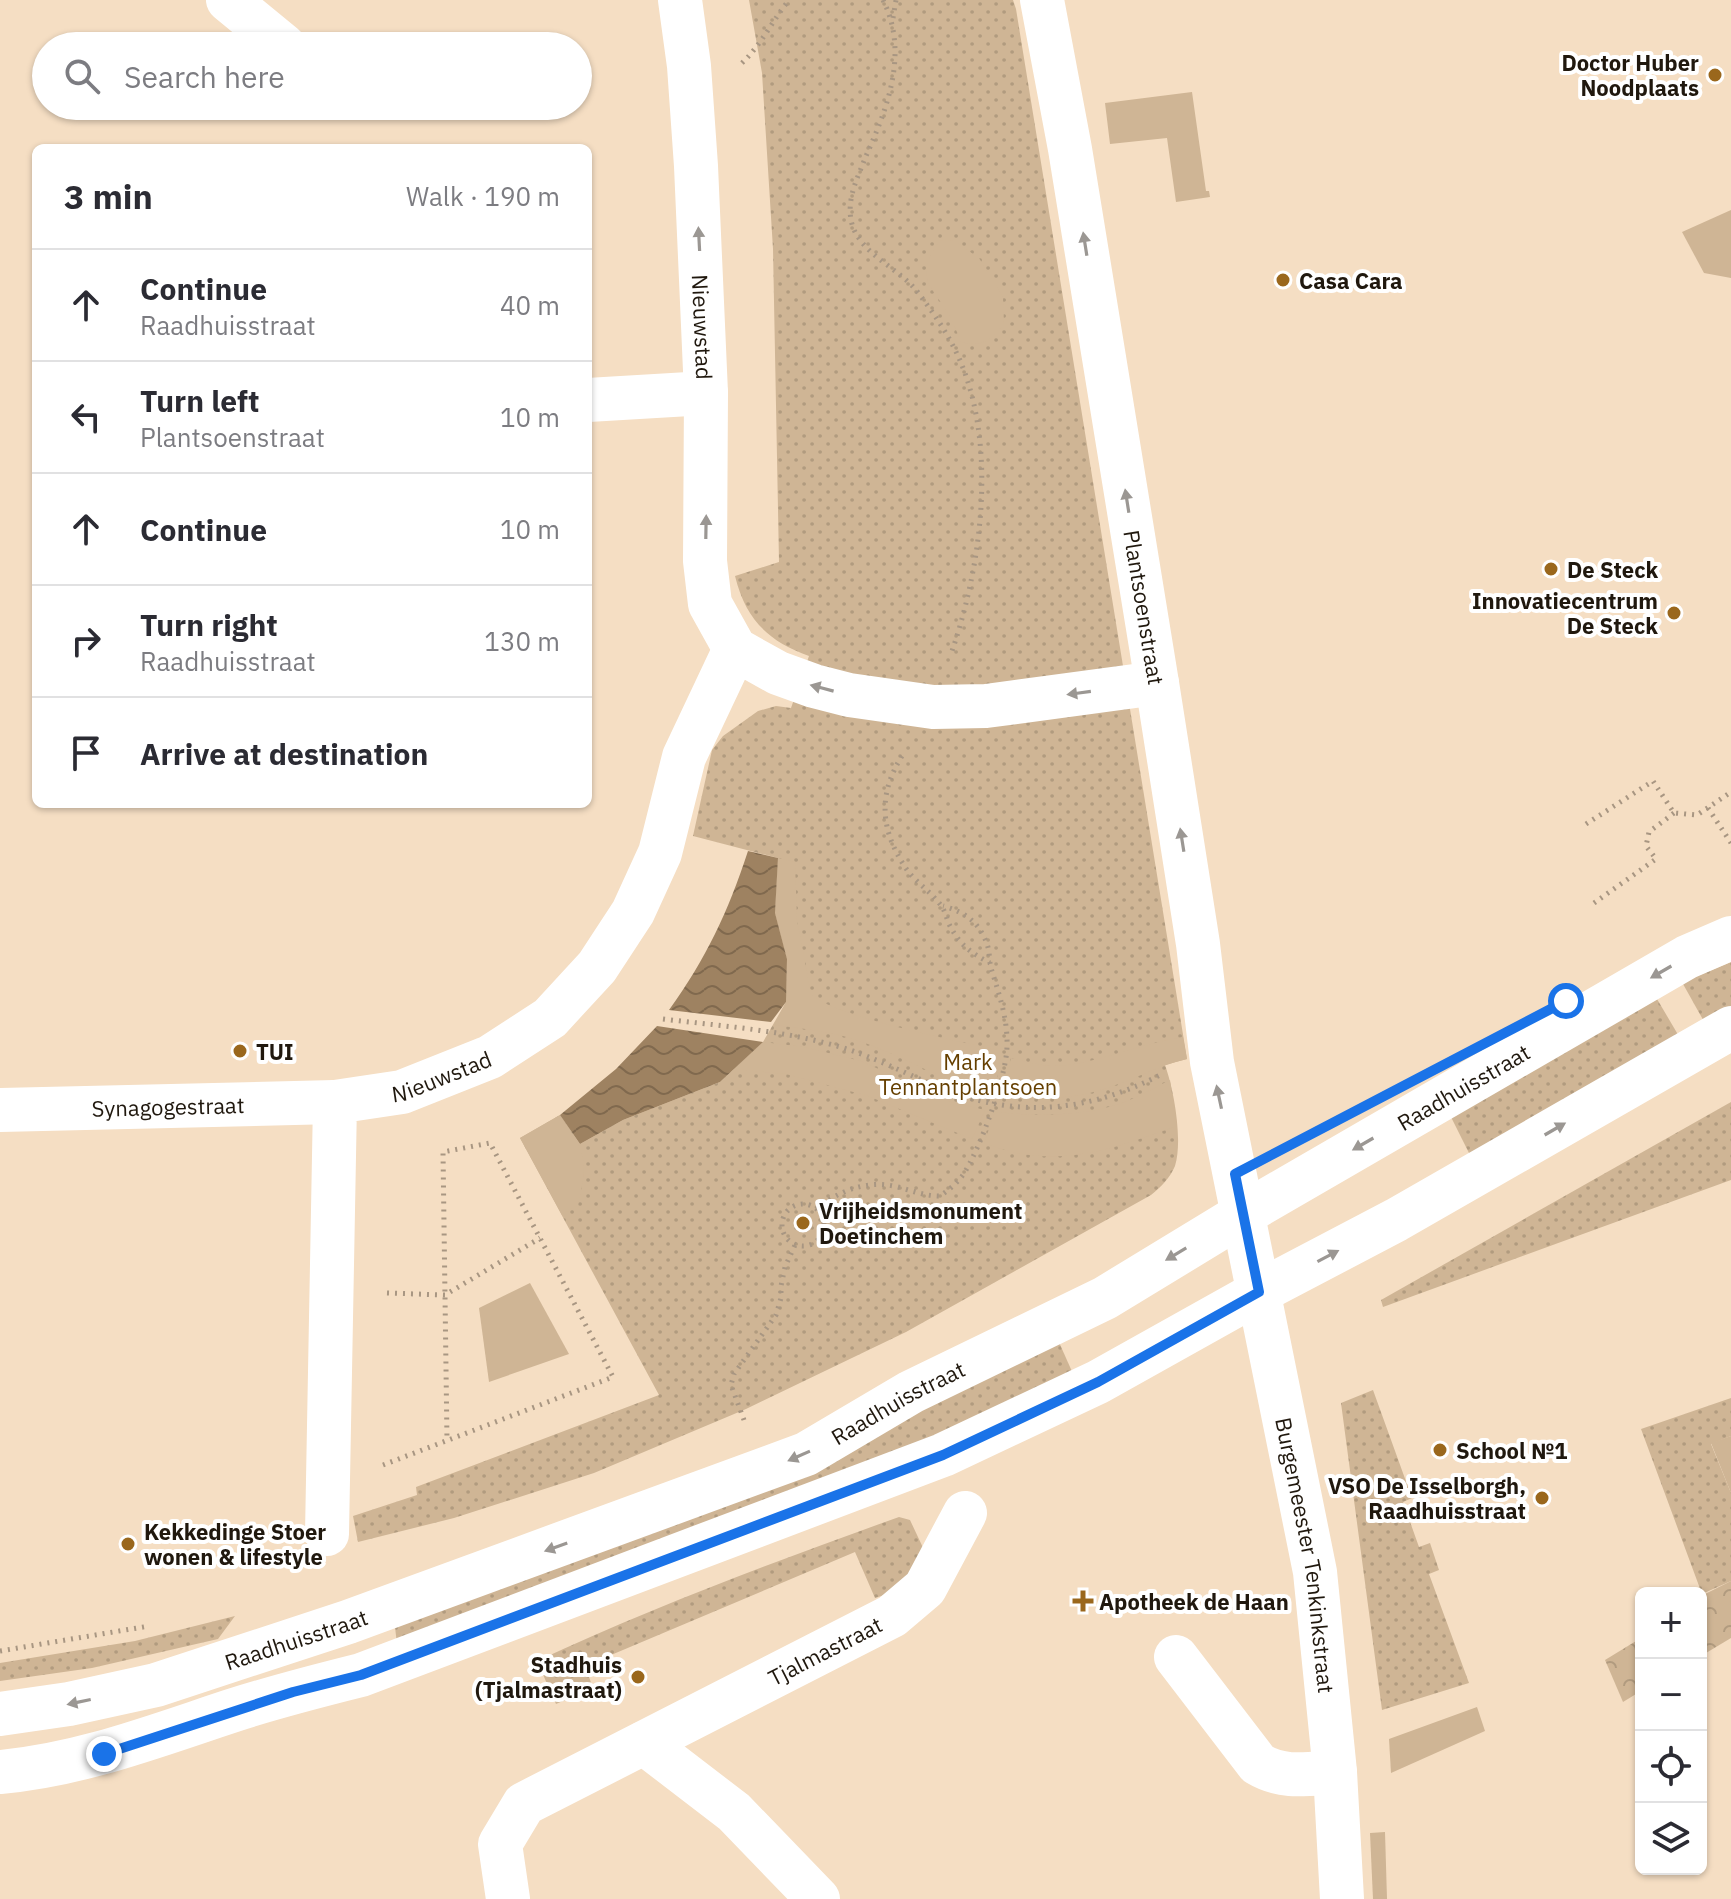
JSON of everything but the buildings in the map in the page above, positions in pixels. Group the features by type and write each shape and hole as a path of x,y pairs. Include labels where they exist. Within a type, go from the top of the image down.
{"street":[{"path":"228,0 267,32"},
{"name":"Nieuwstad","path":"335,1102 402,1092 490,1057 550,1018 597,967 633,912 660,853 684,757 735,649 710,604 705,561 706,393 693,124 680,0"},
{"name":"Plantsoenstraat","path":"1042,0 1070,149 1157,683 1198,944 1212,1062 1239,1194"},
{"path":"592,400 706,393"},
{"path":"735,649 778,673 814,686 849,695 933,707 986,706 1157,683"},
{"name":"Raadhuisstraat","path":"0,1714 69,1704 156,1685 348,1622 806,1454 911,1392 1105,1298 1239,1194 1687,957 1731,938"},
{"path":"0,1772 33,1769 104,1754 293,1692 361,1675 943,1455 1098,1382 1396,1220 1731,1028"},
{"path":"327,1534 335,1102"},
{"name":"Synagogestraat","path":"0,1110 335,1102"},
{"name":"Burgemeester Tenkinkstraat","path":"1239,1194 1315,1572 1335,1772 1342,1899"},
{"name":"Tjalmastraat","path":"508,1899 500,1844 524,1804 892,1616 925,1588 965,1513"},
{"path":"1176,1657 1258,1764 1284,1775 1335,1772"},
{"path":"644,1743 734,1812 818,1899"}],"path":[{"path":"883,0 893,19"},
{"path":"896,0 893,84 888,107 853,187 851,224 859,239 911,284 939,320 959,359 973,407 982,494 976,547 954,645 933,707 893,771 885,796 885,820 893,845 906,869 942,906 963,947 990,963"},
{"path":"1586,824 1653,781 1674,813"},
{"path":"1594,903 1656,859 1646,846 1649,832 1674,813 1697,815 1731,792"},
{"path":"1708,808 1731,843"},
{"path":"816,1209 850,1188 877,1184 896,1186 924,1196 940,1196 963,1174 993,1105 1003,1076 1007,1050 1006,1022 988,945 974,921 962,911 942,906"},
{"path":"663,1019 796,1036 839,1046 879,1059 950,1092 993,1105 1034,1108 1078,1105 1111,1097 1161,1074 1212,1062"},
{"path":"382,1465 613,1377 490,1143 443,1152 447,1440"},
{"path":"795,1206 810,1206 816,1209 822,1221 822,1234 814,1243 795,1245 784,1236 784,1215 795,1206"},
{"path":"382,1293 445,1295 540,1238"},
{"path":"746,1426 731,1385 734,1374 776,1315 785,1267 795,1245"},
{"path":"0,1651 156,1624"}],"green space":[{"name":"Mark Tennantplantsoen","path":"749,0 1013,0 1187,1059 1165,1065 1176,1115 1178,1143 1175,1166 1165,1182 1151,1195 906,1332 746,1409 594,1473 454,1518 358,1542 353,1516 417,1495 416,1487 659,1395 520,1138 560,1115 580,1144 623,1120 720,1082 763,1042 786,1002 787,959 775,913 778,858 693,836 712,750 723,736 758,711 776,706 791,708 809,656 770,636 761,627 745,605 735,576 779,562 773,249 762,73"},
{"path":"1192,92 1206,191 1209,191 1210,197 1176,202 1167,138 1110,144 1105,103"},
{"path":"1731,210 1731,278 1704,273 1682,232"},
{"path":"940,240 954,241 979,258 1003,297 1004,324 986,341 975,344 961,342 948,313 930,286 926,271"},
{"path":"778,858 795,862 797,920 811,994 844,1011 869,1019 995,1049 1001,1054 997,1081 990,1095 854,1039 775,1025 786,1002 787,959 775,913"},
{"path":"1731,962 1731,1013 1706,1025 1683,984"},
{"path":"1657,999 1680,1038 1473,1158 1450,1115"},
{"path":"1183,1037 1187,1059 1108,1088 1062,1097 1003,1095 1011,1058 1044,1065 1070,1065"},
{"path":"763,1042 804,1047 861,1061 951,1102 985,1110 972,1139 868,1096 786,1074 734,1069"},
{"path":"1170,1080 1177,1126 1152,1135 1105,1149 1058,1156 1035,1156 984,1143 995,1112 1042,1115 1088,1111 1126,1102"},
{"path":"1731,1102 1731,1180 1383,1307 1381,1300"},
{"path":"560,1115 580,1148 584,1167 578,1205 562,1215 520,1138"},
{"path":"530,1283 569,1354 489,1382 479,1308"},
{"path":"1058,1340 1074,1376 1038,1397 397,1644 395,1627"},
{"path":"1373,1390 1412,1498 1403,1502 1419,1547 1430,1543 1439,1570 1429,1574 1469,1683 1382,1710 1341,1403"},
{"path":"1731,1398 1731,1436 1711,1444 1731,1493 1731,1581 1707,1592 1707,1587 1699,1587 1641,1429"},
{"path":"1731,1436 1731,1493 1711,1443"},
{"path":"899,1517 910,1520 925,1552 903,1589 875,1598 855,1552 585,1666 593,1688 556,1704 537,1661 716,1585"},
{"path":"1731,1581 1731,1638 1707,1652 1707,1593"},
{"path":"235,1616 218,1639 92,1668 0,1681 0,1663 135,1641"},
{"path":"1635,1642 1635,1695 1623,1702 1605,1660"},
{"path":"1477,1707 1485,1731 1391,1773 1389,1739"},
{"path":"1385,1832 1387,1899 1373,1899 1370,1833"}],"water":[{"path":"748,851 778,858 775,913 787,959 786,1002 771,1022 669,1010 715,934"},
{"path":"657,1026 763,1042 720,1082 623,1120 580,1144 560,1115 616,1069"}],"place":[{"name":"Doctor Huber Noodplaats","path":"1715,75"},
{"name":"Casa Cara","path":"1283,280"},
{"name":"De Steck","path":"1551,569"},
{"name":"Innovatiecentrum De Steck","path":"1674,613"},
{"name":"TUI","path":"240,1051"},
{"name":"Vrijheidsmonument Doetinchem","path":"803,1223"},
{"name":"School №1","path":"1440,1450"},
{"name":"VSO De Isselborgh, Raadhuisstraat","path":"1542,1498"},
{"name":"Kekkedinge Stoer wonen & lifestyle","path":"128,1544"},
{"name":"Apotheek de Haan","path":"1083,1601"},
{"name":"Stadhuis (Tjalmastraat)","path":"638,1677"}],"route":[{"path":"104,1754 234,1710 361,1675 943,1455 1098,1382 1259,1292 1235,1174 1566,1001"}]}
